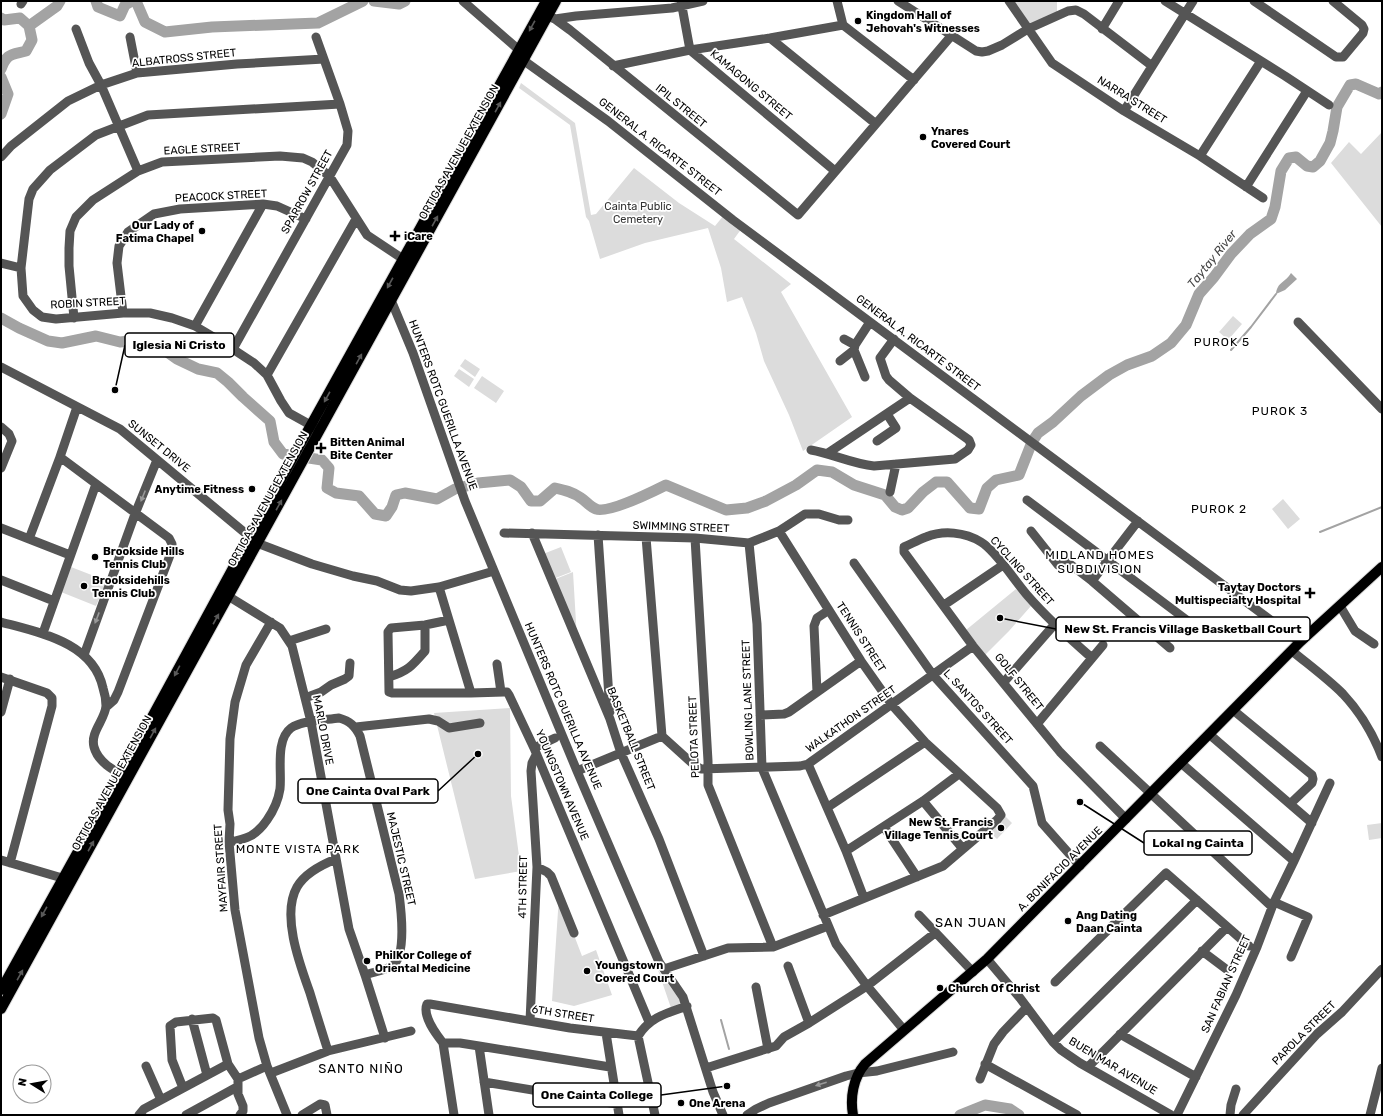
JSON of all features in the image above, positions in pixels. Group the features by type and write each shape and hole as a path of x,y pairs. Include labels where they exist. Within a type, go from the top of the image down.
{"main road":[{"name":"ORTIGAS AVENUE EXTENSION","path":"315,428 403,259 546,1"},
{"name":"ORTIGAS AVENUE EXTENSION","path":"1,1009 68,879 253,540 315,428 391,300 523,60 552,18 556,1"},
{"name":"ORTIGAS AVENUE EXTENSION","path":"189,658 228,596 253,540"},
{"name":"A. BONIFACIO AVENUE","path":"853,1115 852,1096 858,1073 868,1061 987,959 1300,642 1382,567"},
{"name":"ORTIGAS AVENUE EXTENSION","path":"1,990 68,879"}],"street":[{"path":"463,1 519,50 523,60"},
{"path":"552,18 703,1"},
{"path":"837,1 843,25 914,80"},
{"path":"898,1 976,51 982,52 1002,45 1028,29 1068,11 1076,10 1084,14 1152,66"},
{"name":"NARRA STREET","path":"1009,1 1052,63 1124,110 1200,156 1263,198"},
{"path":"1102,29 1119,1"},
{"path":"1165,1 1329,105"},
{"path":"1124,110 1193,1"},
{"path":"1254,1 1336,57 1340,58 1343,57 1363,33 1364,29 1362,25 1333,1"},
{"path":"681,4 690,50"},
{"name":"IPIL STREET","path":"552,18 798,215 835,171"},
{"path":"613,66 690,50 843,25"},
{"path":"76,29 89,63 101,85 138,170"},
{"path":"835,171 952,35"},
{"path":"130,37 137,73"},
{"name":"SPARROW STREET","path":"233,349 347,145 348,131 316,37"},
{"path":"770,38 876,124"},
{"name":"KAMAGONG STREET","path":"690,50 835,171"},
{"name":"ALBATROSS STREET","path":"1,157 11,146 68,101 101,85 137,73 237,64 324,59"},
{"name":"GENERAL A. RICARTE STREET","path":"523,60 608,120 733,220 1300,642"},
{"path":"1200,156 1260,61"},
{"path":"1246,187 1307,91"},
{"name":"ROBIN STREET","path":"315,428 289,413 267,375 254,363 195,326 172,318 150,313 123,313 56,319 42,317 33,310 22,296 21,268 29,199 32,189 50,170 96,135 148,115 340,104"},
{"name":"EAGLE STREET","path":"74,318 69,266 69,248 70,231 76,217 93,200 138,170 162,162 280,156 302,158 312,162 330,177 367,235 403,259"},
{"path":"195,326 263,204"},
{"name":"PEACOCK STREET","path":"123,313 117,263 119,246 128,232 154,214 180,209 263,204 277,206 306,219"},
{"path":"267,375 356,219"},
{"path":"1,263 21,268"},
{"name":"HUNTERS ROTC GUERILLA AVENUE","path":"391,300 412,353 465,501 577,771 659,962 683,997 687,1006 713,1092 723,1115"},
{"path":"840,361 855,347 870,322"},
{"path":"1298,322 1382,409"},
{"path":"844,339 855,347 865,377"},
{"path":"812,450 828,453 865,465 955,459 968,450 970,444 969,440 910,398 886,376 880,358 894,339"},
{"name":"SUNSET DRIVE","path":"1,367 120,429 253,540 312,564 353,576 377,581 400,590 411,591 440,587 494,572"},
{"path":"828,453 910,398"},
{"path":"29,539 60,458 77,407"},
{"path":"877,442 896,428 887,414"},
{"path":"1,427 9,434 12,441 1,468"},
{"path":"60,458 169,538 172,544 172,550 118,692 114,700 106,707 93,742 94,748 100,760 125,776"},
{"path":"84,654 135,514 157,460"},
{"path":"890,492 896,464"},
{"path":"43,633 96,484"},
{"path":"1027,500 1188,621"},
{"name":"SWIMMING STREET","path":"504,533 695,538 749,543 779,531 805,514 818,514 840,520 848,520"},
{"path":"1092,581 1138,521"},
{"path":"1,528 70,555"},
{"name":"TENNIS STREET","path":"779,531 861,660 892,705 925,742 997,808 1002,815 964,849"},
{"name":"CYCLING STREET","path":"904,552 904,547 927,536 946,532 965,535 981,542 991,551 1026,594 1054,624 1092,658"},
{"path":"1031,532 1058,566 1060,566 1065,560 1092,581 1170,648"},
{"name":"BASKETBALL STREET","path":"532,533 610,719 621,753 659,839 704,956"},
{"path":"598,535 610,719"},
{"path":"577,771 662,736 646,537"},
{"name":"PELOTA STREET","path":"695,538 708,785 773,947"},
{"name":"BOWLING LANE STREET","path":"749,543 757,624 762,768 836,944 867,986 904,1030"},
{"name":"GOLF STREET","path":"904,552 974,646 1060,752 1126,819"},
{"name":"L. SANTOS STREET","path":"854,563 933,675 1032,786 1042,823 1080,866"},
{"path":"944,605 1003,565"},
{"path":"1,580 54,601"},
{"path":"440,587 471,693"},
{"name":"MARLO DRIVE","path":"228,596 272,622 280,628 289,641 305,698 349,929 366,975 385,1038"},
{"path":"1340,606 1355,631 1374,644"},
{"path":"817,692 814,626 817,618 829,610"},
{"path":"449,620 425,625 390,628 388,632 389,692 501,692 496,664"},
{"path":"1,622 43,633 64,642 84,654 95,668 102,682 106,707"},
{"name":"MAYFAIR STREET","path":"272,622 246,665 235,702 230,739 228,810 230,824 229,842 235,910 259,1038 269,1070 287,1115"},
{"path":"1004,682 1054,624"},
{"path":"389,677 404,672 412,666 425,651 425,625"},
{"path":"289,641 326,629"},
{"path":"1037,724 1103,645"},
{"name":"WALKATHON STREET","path":"662,736 693,764 701,769 762,768 800,766 808,764 974,646"},
{"path":"1292,651 1344,695 1362,718 1376,742 1382,757"},
{"path":"760,715 784,714 789,712 861,660"},
{"path":"305,698 321,692 331,684 349,676 350,663"},
{"path":"1,712 5,678 48,693 52,698 52,706 10,863"},
{"name":"YOUNGSTOWN AVENUE","path":"501,692 507,692 509,695 535,752 649,1022"},
{"path":"1233,710 1312,776 1312,783 1290,804"},
{"path":"229,842 245,840 258,831 265,824 276,806 280,789 281,749 286,733 292,727 310,722 339,718 344,719 356,727 429,719 438,721 449,728 480,723"},
{"name":"MAJESTIC STREET","path":"356,727 360,736 399,894 401,915 401,951 398,960 392,966 366,975"},
{"path":"1209,734 1312,823"},
{"path":"535,752 555,738"},
{"path":"828,807 925,742"},
{"path":"1100,746 1150,794 1273,905 1308,917 1291,957"},
{"name":"4TH STREET","path":"530,1021 537,871 531,771 535,752"},
{"path":"1181,763 1294,862"},
{"path":"808,764 828,807 864,898"},
{"path":"531,771 542,768"},
{"path":"846,851 923,801 959,774"},
{"name":"SAN FABIAN STREET","path":"1177,1115 1236,995 1257,948 1273,905 1330,783"},
{"path":"664,969 733,947 773,947 826,921 864,898 943,866 964,849 923,801"},
{"path":"884,827 917,877"},
{"path":"328,1051 294,945 290,913 297,888 306,876 322,865 336,859"},
{"path":"1,860 68,879"},
{"path":"537,871 547,872 551,876 574,933"},
{"path":"1055,982 1166,873 1249,946"},
{"path":"1053,1042 1197,900"},
{"path":"919,915 973,972"},
{"path":"1088,1067 1227,927"},
{"path":"706,1068 776,1046 784,1037 867,986 935,933"},
{"path":"1202,951 1226,969"},
{"name":"BUEN MAR AVENUE","path":"987,959 1020,998 1053,1042 1065,1053 1171,1115"},
{"path":"788,966 809,1023"},
{"name":"PAROLA STREET","path":"1243,1115 1317,1034 1342,1012 1382,969"},
{"path":"756,987 768,1049"},
{"name":"6TH STREET","path":"443,1043 433,1030 426,1011 427,1004 606,1033 638,1036"},
{"path":"655,1115 638,1036 649,1022 687,1006"},
{"path":"980,1079 994,1044 1003,1032 1027,1007"},
{"path":"183,1088 172,1060 169,1029 172,1023 192,1019 213,1018 216,1020 228,1064 237,1083 238,1094 243,1106 243,1111 240,1115"},
{"path":"192,1019 207,1075"},
{"path":"186,1115 237,1083 269,1070 328,1051 411,1031"},
{"path":"606,1033 610,1067 619,1115"},
{"path":"1120,1034 1196,1077"},
{"path":"454,1115 443,1043 460,1043 610,1067"},
{"path":"479,1046 489,1115"},
{"path":"748,1115 756,1109 810,1088 858,1073 877,1071 953,1052"},
{"path":"140,1115 144,1109 228,1064"},
{"path":"985,1064 1077,1115"},
{"path":"146,1066 161,1100"},
{"path":"1370,1115 1382,1068"},
{"path":"484,1082 617,1104"},
{"path":"1230,1115 1231,1105 1236,1089"},
{"path":"302,1115 320,1104 325,1105 327,1115"}],"green space":[{"path":"1010,1 1057,1 1057,14 1027,28"},
{"name":"Cainta Public Cemetery","path":"521,83 575,123 591,215 596,214 634,168 679,203 715,226 724,215 742,228 734,239 791,284 781,292 852,417 803,451 789,415 764,361 756,333 742,297 727,302 721,268 708,228 645,243 600,259 589,221 586,217 570,125 519,88"},
{"path":"1382,132 1382,227 1331,163 1349,142 1361,154"},
{"path":"1233,316 1242,324 1228,340 1219,332"},
{"path":"465,359 480,369 475,377 460,366"},
{"path":"459,369 474,379 469,387 454,376"},
{"path":"482,376 504,391 496,403 474,388"},
{"path":"1283,499 1300,519 1288,529 1272,509"},
{"path":"561,547 571,572 553,579 543,554"},
{"name":"Brooksidehills Tennis Club","path":"71,567 107,581 96,606 61,592"},
{"path":"573,572 577,639 553,580"},
{"path":"1016,589 1031,606 985,655 966,630"},
{"path":"510,708 511,796 521,871 475,879 434,713"},
{"name":"New St. Francis Village Tennis Court","path":"1005,816 1012,823 997,839 990,832"},
{"path":"1382,823 1382,838 1369,840 1367,825"},
{"path":"559,896 582,956 596,950 612,995 574,1006 552,1001"},
{"path":"658,970 683,1004 671,1008"}],"shaded area":[{"path":"1291,273 1297,279 1285,290 1276,294 1280,284"}],"waterway":[{"path":"29,26 57,6 60,1"},
{"path":"96,1 98,7 120,16 125,5 132,1"},
{"path":"136,1 145,22 165,32 212,27 318,23 363,1"},
{"path":"374,1 399,4 405,1"},
{"path":"1,18 4,20 20,18 29,26 32,40 26,51 13,54 8,57 1,69"},
{"path":"1,77 8,94 1,114"},
{"name":"Taytay River","path":"1,318 48,341 62,343 96,336 120,342 149,339 177,359 198,369 217,373 270,421 274,442 283,454 322,460 329,468 327,488 336,493 359,496 375,514 386,516 392,507 396,495 405,493 437,499 455,489 478,483 510,480 521,487 531,501 540,501 555,488 575,494 592,507 602,510 642,497 666,485 726,510 747,508 766,501 796,485 817,470 832,472 854,485 885,495 895,507 902,510 908,508 923,492 936,482 947,482 970,508 979,509 987,488 996,480 1019,475 1032,442 1038,433 1053,422 1081,396 1109,375 1127,365 1152,356 1171,343 1186,325 1199,294 1231,254 1250,234 1271,219 1275,207 1281,171 1289,158 1296,157 1307,166 1313,167 1320,161 1330,143 1337,107 1350,85 1356,84 1379,94 1382,92"},
{"path":"1231,350 1276,294"},
{"path":"1320,532 1382,507"},
{"path":"721,1020 729,1049"},
{"path":"960,1115 985,1105 1010,1109 1019,1115"}],"place":[{"name":"Kingdom Hall of Jehovah's Witnesses","path":"858,21"},
{"name":"Ynares Covered Court","path":"923,137"},
{"name":"Our Lady of Fatima Chapel","path":"202,231"},
{"name":"iCare","path":"395,236"},
{"name":"Iglesia Ni Cristo","path":"115,390"},
{"name":"Bitten Animal Bite Center","path":"321,448"},
{"name":"Anytime Fitness","path":"252,489"},
{"name":"Brookside Hills Tennis Club","path":"95,557"},
{"name":"Brooksidehills Tennis Club","path":"84,586"},
{"name":"Taytay Doctors Multispecialty Hospital","path":"1310,593"},
{"name":"New St. Francis Village Basketball Court","path":"1000,618"},
{"name":"One Cainta Oval Park","path":"478,754"},
{"name":"Lokal ng Cainta","path":"1080,802"},
{"name":"New St. Francis Village Tennis Court","path":"1001,828"},
{"name":"Ang Dating Daan Cainta","path":"1068,921"},
{"name":"PhilKor College of Oriental Medicine","path":"367,961"},
{"name":"Youngstown Covered Court","path":"587,971"},
{"name":"Church Of Christ","path":"940,988"},
{"name":"One Cainta College","path":"727,1086"},
{"name":"One Arena","path":"681,1103"}],"district":[{"name":"PUROK 5","path":"1222,342"},
{"name":"PUROK 3","path":"1280,411"},
{"name":"PUROK 2","path":"1219,509"},
{"name":"MIDLAND HOMES SUBDIVISION","path":"1100,562"},
{"name":"MONTE VISTA PARK","path":"298,849"},
{"name":"SAN JUAN","path":"971,922"},
{"name":"SANTO NIÑO","path":"361,1068"}]}
